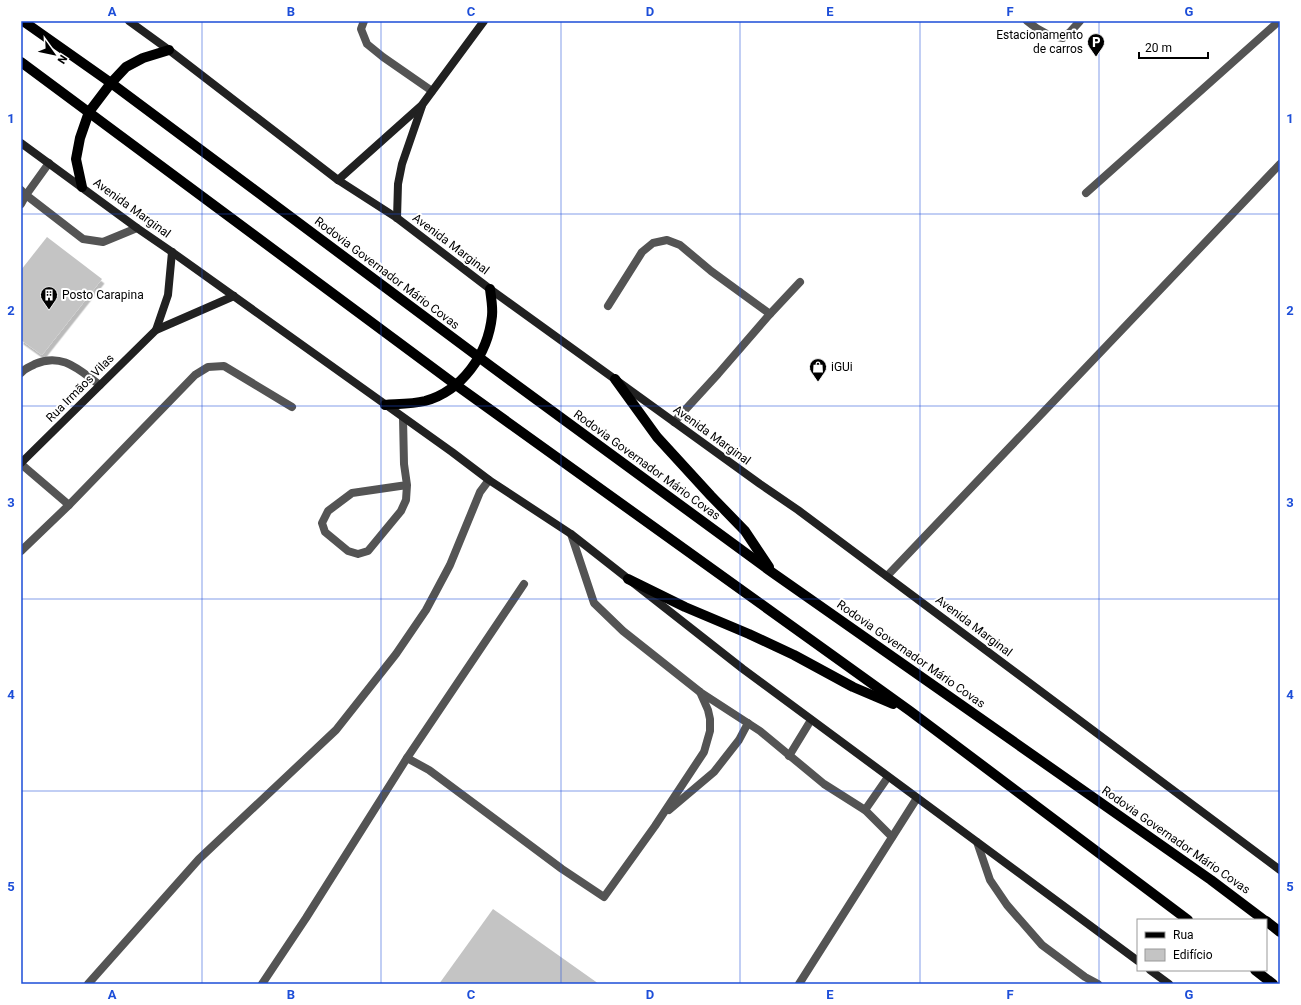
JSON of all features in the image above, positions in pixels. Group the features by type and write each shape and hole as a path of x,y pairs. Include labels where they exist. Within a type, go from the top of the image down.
{"main road":[{"name":"Rodovia Governador Mário Covas","path":"23,21 111,83 479,358 773,573 1211,880 1262,919"},
{"path":"82,187 76,159 80,138 88,112 126,67 143,58 169,50"},
{"path":"21,62 456,385 910,711 1187,919"},
{"path":"385,405 424,401 444,393 468,374 479,358 490,331 492,315 490,289"},
{"path":"615,379 658,437 745,531 773,573"},
{"path":"628,579 685,607 787,652 853,687 910,711"},
{"name":"Rodovia Governador Mário Covas","path":"1267,922 1280,932"},
{"path":"1256,971 1273,984"}],"street":[{"name":"Avenida Marginal","path":"128,21 169,50 338,180 398,218 490,289 753,480 798,510 1280,870"},
{"path":"338,180 422,105 484,21"},
{"path":"398,218 399,177 422,105"},
{"name":"Avenida Marginal","path":"21,142 137,228 489,480 571,534 743,669 1137,960"},
{"name":"Rua Irmãos Vilas","path":"156,330 168,295 172,252"},
{"name":"Rua Irmãos Vilas","path":"21,464 156,330 234,296"},
{"path":"1151,971 1170,984"}],"lane":[{"path":"364,21 361,29 367,44 432,91"},
{"path":"1027,21 1053,37 1063,38 1080,21"},
{"path":"1086,193 1279,21"},
{"path":"21,204 24,192 49,163"},
{"path":"887,576 1280,164"},
{"path":"24,192 83,239 103,242 137,228"},
{"path":"608,306 642,252 653,243 667,240 680,245 711,271 770,314"},
{"path":"674,422 800,282"},
{"path":"22,370 44,360 57,360 72,365 100,385"},
{"path":"21,551 70,505 194,375 208,367 224,366 292,407"},
{"path":"403,418 404,464 407,485 406,500 401,511 368,551 358,554 348,551 325,532 322,523 328,511 352,493 407,485"},
{"path":"21,464 70,505"},
{"path":"88,984 199,859 336,730 396,654 426,610 450,565 480,492 489,480"},
{"path":"571,534 594,603 623,631 700,692 771,738 789,756 824,784 865,810 892,837"},
{"path":"262,984 306,918 407,758 524,584"},
{"path":"407,758 429,770 562,870 604,897 704,752 710,731 710,719 708,710 700,692"},
{"path":"789,756 812,720"},
{"path":"661,816 714,772 739,740 748,723"},
{"path":"865,810 888,776"},
{"path":"799,984 854,900 917,798"},
{"path":"977,842 990,880 1008,905 1042,945 1085,977 1098,984"}],"building":[{"name":"Posto Carapina","path":"47,237 102,279 42,355 21,340 21,270"},
{"path":"493,909 599,984 439,984"}],"place":[{"name":"Estacionamento de carros","path":"1096,57"},
{"name":"Posto Carapina","path":"49,310"},
{"name":"iGUi","path":"818,382"}]}
